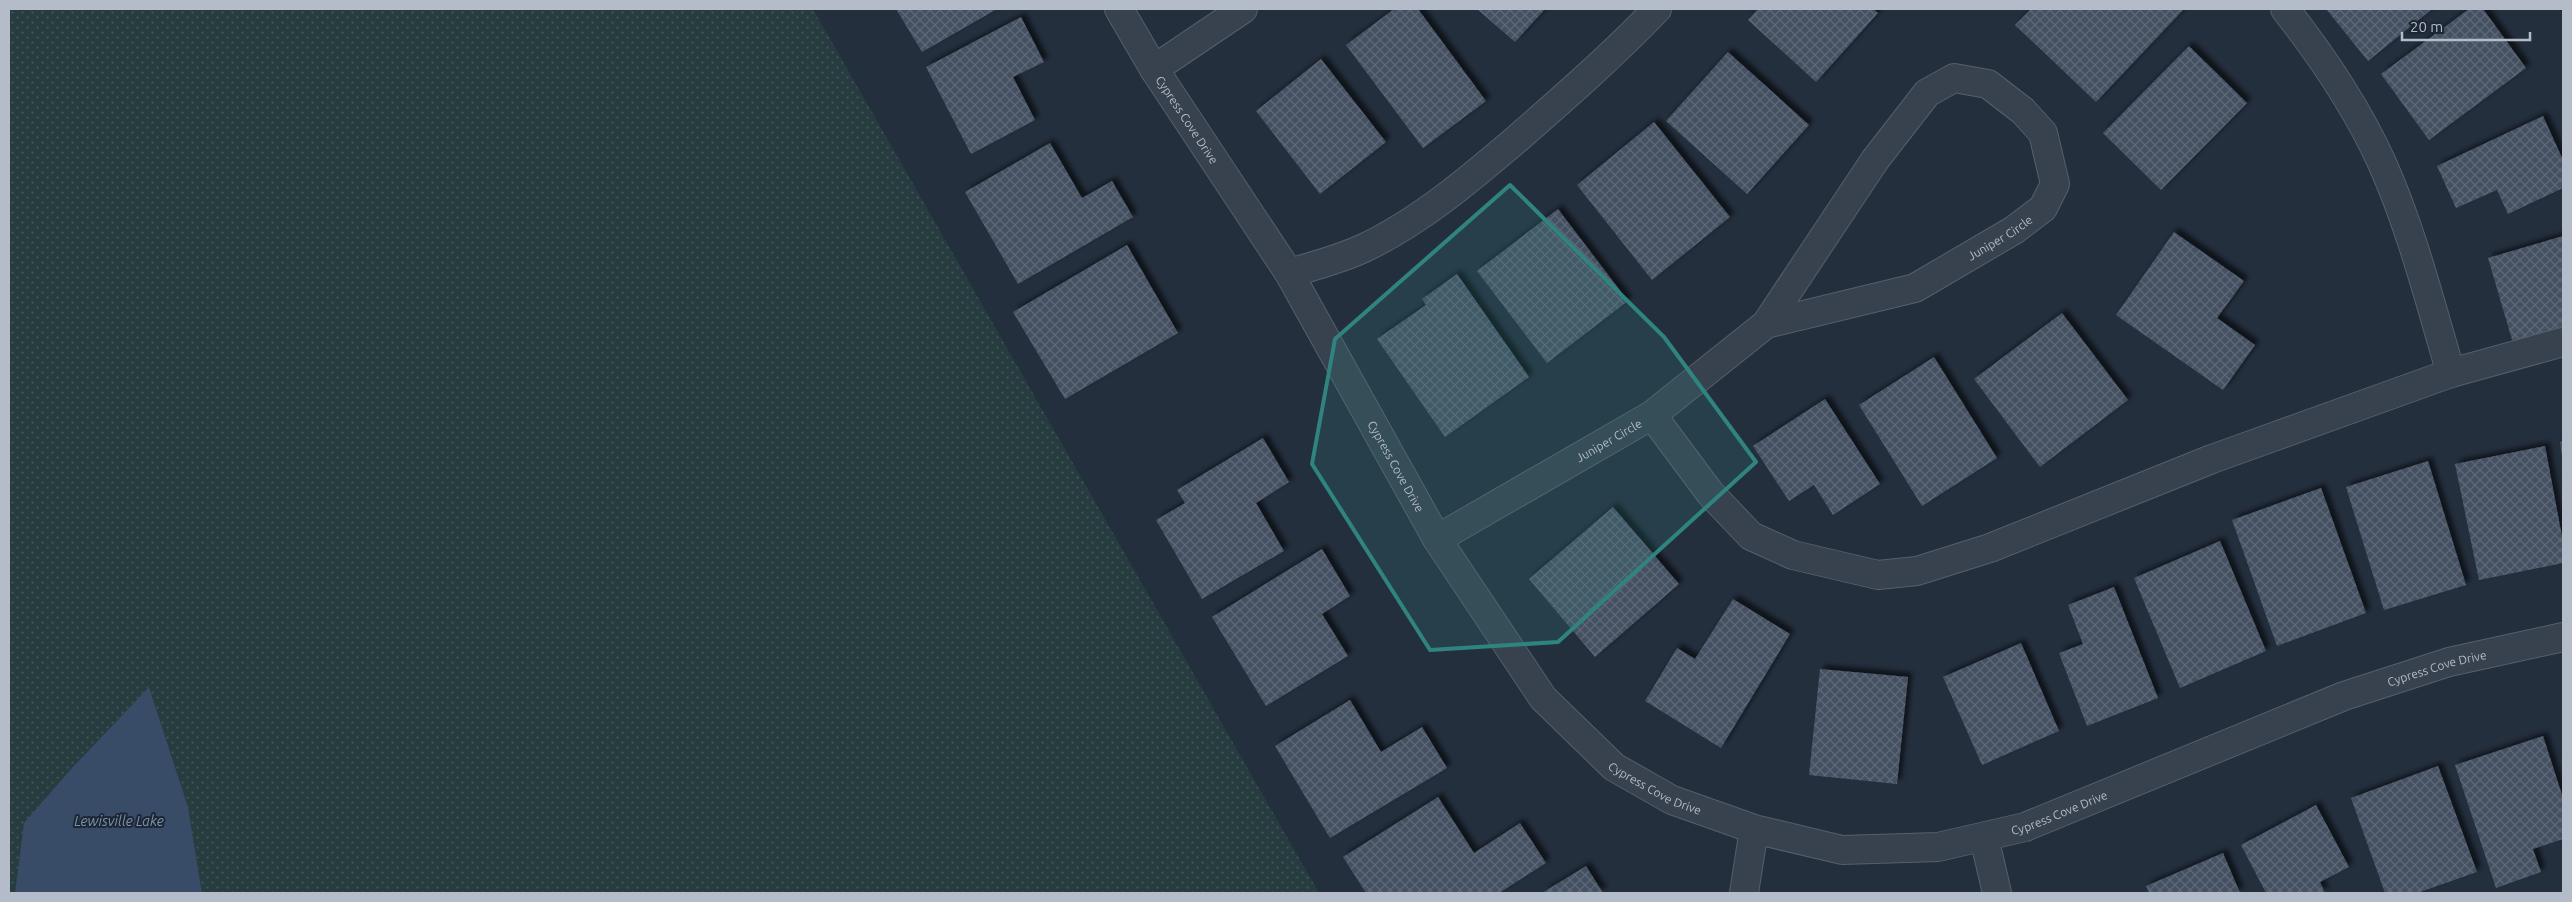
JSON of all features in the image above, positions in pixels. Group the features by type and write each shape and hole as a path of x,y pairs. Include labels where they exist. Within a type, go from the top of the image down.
{"street":[{"name":"Cypress Cove Drive","path":"1119,9 1154,69 1289,273 1437,539 1543,698 1614,767 1672,800 1754,829 1842,850 1938,847 2025,827 2344,696 2449,662 2563,637"},
{"path":"1154,69 1243,9"},
{"path":"1289,273 1330,263 1366,247 1429,209 1492,160 1563,99 1657,9"},
{"path":"2285,9 2308,38 2360,119 2383,164 2411,242 2451,373"},
{"name":"Juniper Circle","path":"1437,539 1652,415 1766,324 1875,160 1927,93 1954,78 1988,84 2023,111 2043,133 2056,184 2043,208 2014,230 1915,288 1766,324"},
{"path":"1652,415 1710,493 1751,536 1793,555 1878,575 1917,571 1990,548 2212,459 2451,373 2563,342"},
{"path":"1744,893 1754,829"},
{"path":"1984,836 1997,893"}],"highlighted area":[{"path":"1510,185 1664,337 1756,462 1558,642 1430,650 1312,464 1335,339"}],"green space":[{"path":"9,9 813,9 1319,893 202,893 188,807 149,687 71,769 25,823 15,893 9,893"}],"water":[{"name":"Lewisville Lake","path":"149,687 188,807 202,893 15,893 24,823 71,769"}],"building":[{"path":"896,9 997,9 922,52"},
{"path":"1394,9 1418,9 1486,101 1423,148 1346,45"},
{"path":"1477,9 1545,9 1515,42"},
{"path":"1758,9 1873,9 1878,13 1816,82 1748,20"},
{"path":"2031,9 2184,9 2096,102 2015,25"},
{"path":"2326,9 2432,9 2368,61"},
{"path":"2469,9 2483,9 2526,68 2429,140 2381,74"},
{"path":"1021,17 1044,62 1013,77 1035,120 971,154 926,67"},
{"path":"2189,46 2247,103 2161,190 2103,133"},
{"path":"1728,52 1809,125 1747,194 1666,121"},
{"path":"1321,59 1386,142 1320,194 1256,111"},
{"path":"2543,116 2563,160 2563,188 2508,214 2497,190 2456,208 2437,166"},
{"path":"1654,122 1730,217 1652,280 1577,185"},
{"path":"1050,143 1082,198 1112,181 1133,217 1018,284 965,192"},
{"path":"1558,209 1628,301 1547,363 1477,271"},
{"path":"2174,232 2244,281 2217,318 2255,345 2223,390 2116,315"},
{"path":"2563,236 2563,328 2513,343 2488,258"},
{"path":"1127,245 1178,333 1065,399 1013,312"},
{"path":"1457,274 1529,377 1445,437 1377,339 1426,305 1422,299"},
{"path":"2062,313 2128,400 2040,467 1974,379"},
{"path":"1934,357 1997,458 1922,506 1859,405"},
{"path":"1825,399 1880,484 1833,515 1814,485 1789,501 1753,446"},
{"path":"1263,438 1289,482 1256,503 1284,551 1202,599 1156,520 1185,503 1177,490"},
{"path":"2563,441 2563,456 2562,456 2560,442"},
{"path":"2545,446 2563,542 2563,563 2479,580 2455,464"},
{"path":"2428,461 2466,585 2384,610 2346,487"},
{"path":"2321,488 2366,613 2277,646 2232,520"},
{"path":"1613,507 1679,584 1595,657 1529,579"},
{"path":"2220,541 2266,651 2180,688 2134,578"},
{"path":"1322,549 1350,596 1322,614 1348,656 1266,706 1212,617"},
{"path":"2114,587 2158,698 2087,726 2059,653 2083,644 2068,605"},
{"path":"1733,599 1790,634 1721,748 1645,701 1677,648 1695,659"},
{"path":"2021,643 2059,731 1982,765 1943,677"},
{"path":"1820,669 1908,677 1897,784 1809,775"},
{"path":"1350,700 1381,752 1422,727 1447,768 1330,838 1275,746"},
{"path":"2543,736 2563,798 2563,839 2533,849 2541,872 2496,888 2455,765"},
{"path":"2438,766 2477,872 2417,893 2385,893 2351,798"},
{"path":"1438,797 1474,853 1520,823 1546,863 1499,893 1366,893 1343,857"},
{"path":"2316,805 2349,867 2320,882 2325,893 2266,893 2241,845"},
{"path":"2223,853 2240,893 2149,893 2146,886"},
{"path":"1586,866 1603,893 1542,893"}]}
